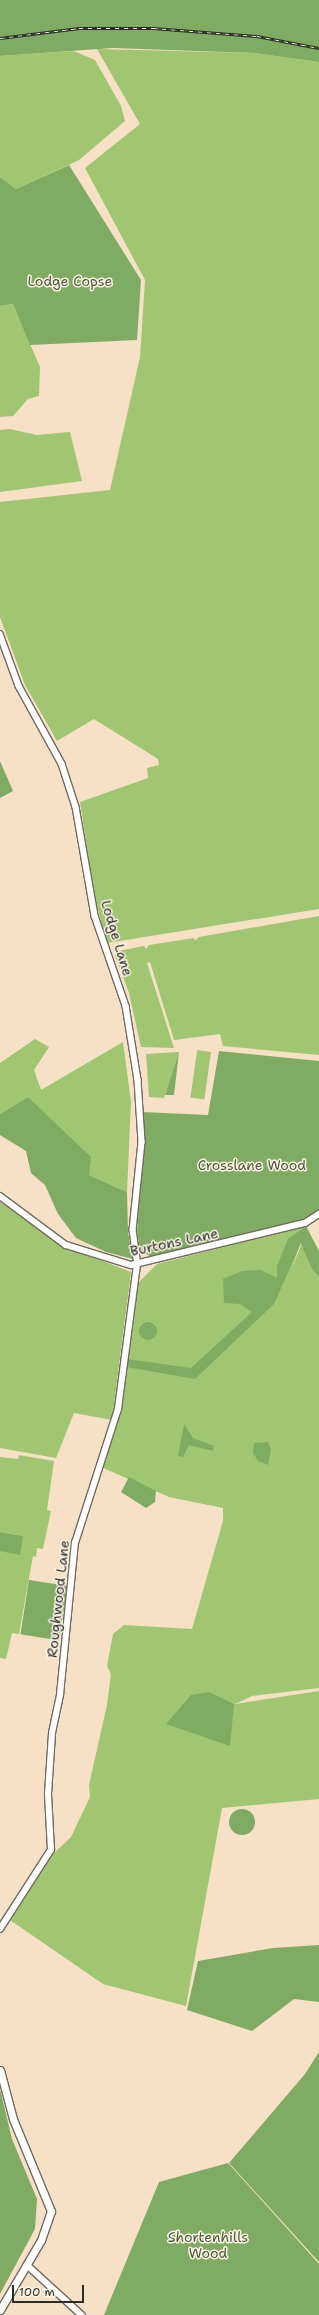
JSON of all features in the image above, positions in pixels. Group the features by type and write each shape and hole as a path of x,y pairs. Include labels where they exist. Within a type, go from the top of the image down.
{"main road":[{"path":"0,2070 13,2119 51,2211 41,2240 0,2310"}],"street":[{"name":"Lodge Lane","path":"0,634 3,651 19,686 62,764 76,807 95,916 126,1006 138,1080 142,1142 134,1230 138,1264"},
{"name":"Burtons Lane","path":"0,1196 66,1245 121,1264 138,1264 306,1224 319,1214"},
{"name":"Roughwood Lane","path":"0,1929 51,1850 48,1794 52,1733 60,1695 75,1543 118,1409 138,1264"},
{"path":"27,2265 82,2315"}],"green space":[{"path":"0,0 319,0 319,62 254,53 113,48 0,56"},
{"path":"97,49 254,53 319,62 319,909 107,943 94,895 80,802 148,778 147,768 159,765 158,759 94,719 57,741 25,685 0,617 0,502 110,490 140,357 145,280 85,168 140,124"},
{"path":"74,51 95,60 121,106 125,121 79,160 16,189 0,177 0,56"},
{"name":"Lodge Copse","path":"69,165 141,280 137,340 30,345 13,304 0,306 0,177 16,189"},
{"path":"13,304 40,367 39,396 28,399 13,416 0,417 0,306"},
{"path":"10,429 37,435 70,432 82,481 0,492 0,430"},
{"path":"0,761 13,791 0,798"},
{"path":"319,916 319,1055 223,1046 220,1034 174,1040 150,962 147,963 174,1048 141,1047 129,993 115,955 118,951 144,946 146,949 149,945 194,938 195,941 199,937"},
{"path":"35,1039 49,1047 34,1070 41,1090 123,1042 131,1102 127,1192 89,1175 28,1097 0,1114 0,1063"},
{"path":"197,1050 211,1052 204,1100 190,1098"},
{"name":"Crosslane Wood","path":"219,1051 319,1061 319,1211 306,1220 153,1258 140,1250 137,1231 144,1143 142,1112 208,1115"},
{"path":"179,1052 164,1098 149,1097 146,1054"},
{"path":"179,1052 174,1095 165,1095"},
{"path":"28,1097 91,1157 89,1175 127,1192 128,1233 133,1259 106,1252 76,1238 58,1214 45,1185 31,1173 26,1151 0,1135 0,1114"},
{"path":"0,1202 64,1246 131,1272 112,1420 74,1413 56,1458 0,1448"},
{"path":"306,1226 292,1268 302,1243 311,1268 319,1277 319,1688 252,1696 235,1704 319,1691 319,1799 222,1808 186,2006 103,1984 10,1920 49,1858 71,1837 90,1797 89,1785 107,1705 111,1674 107,1666 113,1634 124,1625 192,1629 223,1521 223,1508 169,1497 101,1467 113,1432 136,1285 157,1264"},
{"path":"306,1226 319,1251 319,1277 311,1268 301,1243 274,1304 195,1379 126,1367 127,1359 191,1368 252,1312 240,1304 224,1303 223,1279 242,1271 261,1270 277,1278 277,1266 288,1239"},
{"path":"144,1322 152,1322 157,1327 155,1338 152,1340 144,1340 139,1335 139,1327"},
{"path":"184,1424 193,1438 214,1446 213,1451 189,1445 183,1457 178,1456"},
{"path":"268,1442 271,1449 268,1465 258,1461 253,1453 254,1443"},
{"path":"19,1455 54,1461 47,1510 51,1511 43,1549 37,1548 36,1557 33,1556 19,1634 12,1633 6,1659 0,1658 0,1551 23,1536 0,1532 0,1457 18,1459"},
{"path":"129,1477 156,1491 155,1502 146,1508 121,1492"},
{"path":"0,1532 23,1536 20,1555 0,1551"},
{"path":"29,1580 68,1586 59,1640 20,1634"},
{"path":"209,1692 234,1704 230,1746 166,1724 191,1695"},
{"path":"242,1809 251,1813 255,1822 251,1831 242,1835 233,1831 229,1822 233,1813"},
{"path":"319,1945 319,2002 294,1999 252,2031 187,2010 198,1961 273,1948"},
{"path":"319,2052 319,2262 229,2163 305,2074"},
{"path":"0,2089 12,2139 37,2199 35,2229 0,2294"},
{"name":"Shortenhills Wood","path":"228,2163 319,2264 319,2315 104,2315 159,2182"}],"railway":[{"path":"0,38 79,28 153,28 257,36 319,48"}]}
